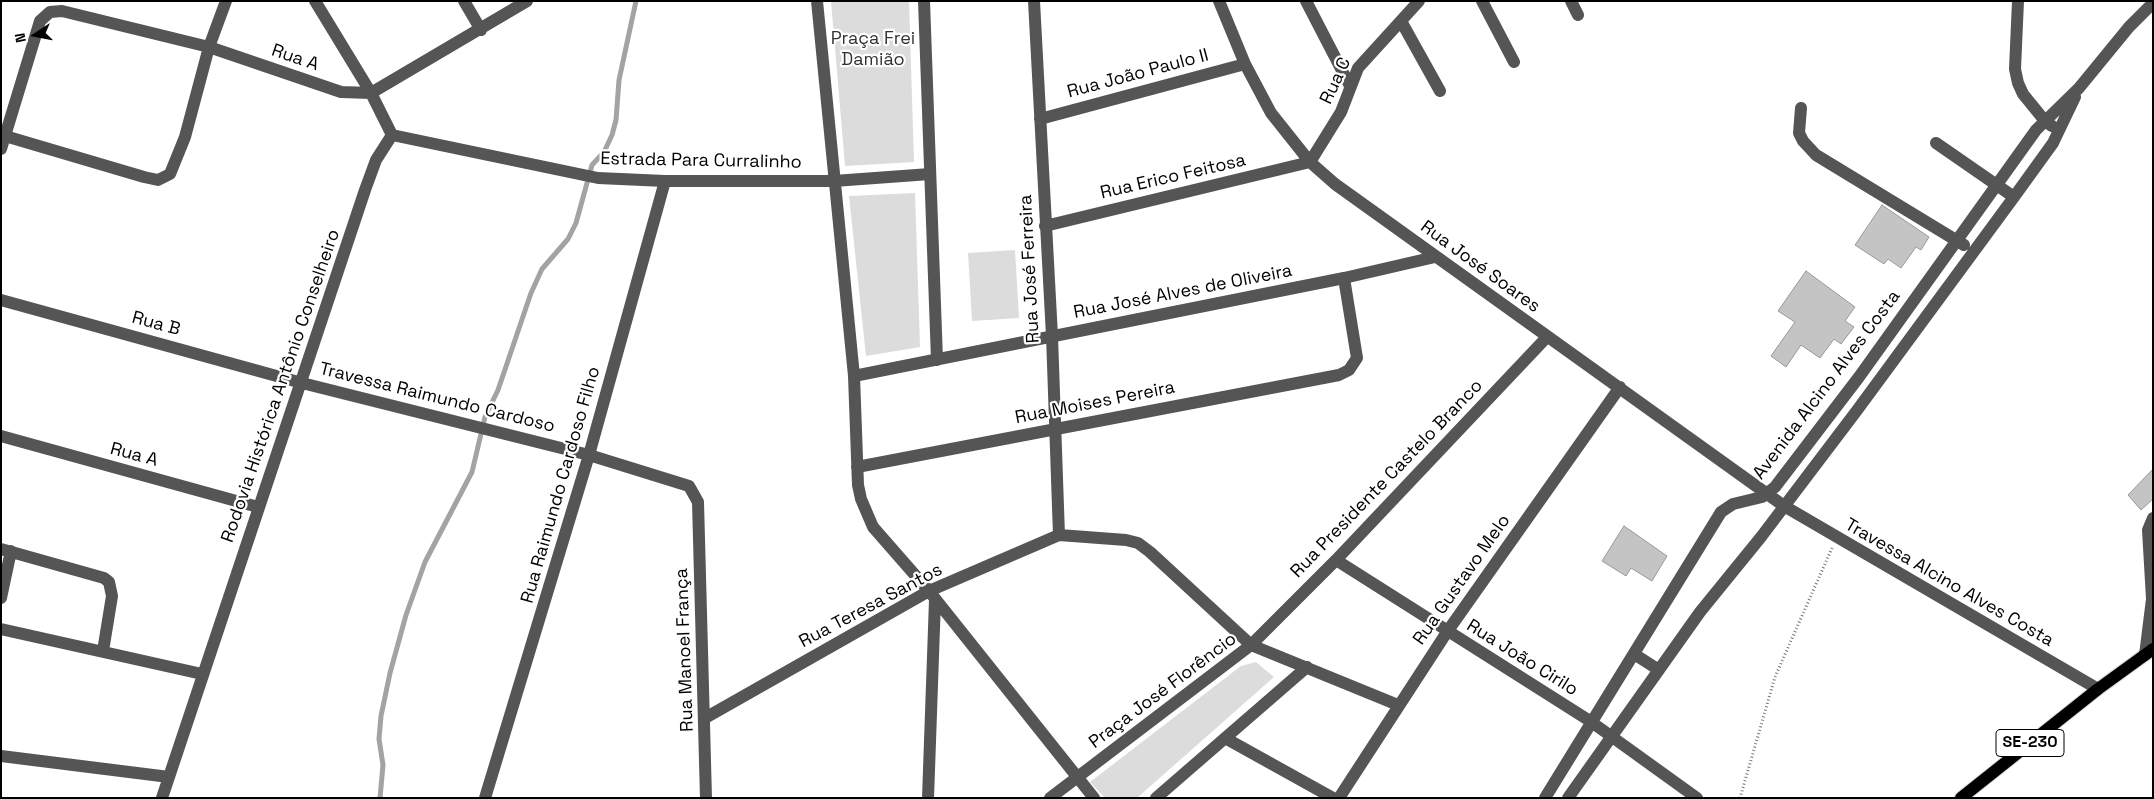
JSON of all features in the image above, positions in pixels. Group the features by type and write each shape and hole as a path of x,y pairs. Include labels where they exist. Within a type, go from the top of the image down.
{"main road":[{"name":"SE-230","path":"1961,798 2098,689 2149,652"}],"street":[{"path":"1,149 5,136 144,177 158,180 170,174 185,137 209,47 226,1"},
{"path":"315,1 371,93 392,135"},
{"path":"464,1 481,30"},
{"path":"371,93 481,30 527,1"},
{"path":"817,1 854,376 857,467 861,500 873,527 932,596 1094,798"},
{"path":"854,376 937,360 924,1"},
{"name":"Rua José Ferreira","path":"1034,1 1052,336 1059,536"},
{"name":"Rua José Soares","path":"1219,1 1245,64 1272,113 1310,162 1335,184 1435,257 1620,387 1784,506"},
{"path":"1306,1 1350,86"},
{"name":"Rua C","path":"1310,162 1341,112 1358,68 1419,1"},
{"path":"1482,1 1514,62"},
{"path":"1571,1 1578,15"},
{"path":"2018,1 2015,69 2018,83 2023,94 2045,121 2059,130"},
{"name":"Avenida Alcino Alves Costa","path":"1545,798 1590,721 1634,654 1721,512 1733,504 1768,494 1859,377 2036,130 2079,88 2129,28 2153,3"},
{"name":"Rua A","path":"5,136 40,21 44,15 56,10 209,47 341,92 371,93"},
{"path":"1401,21 1440,92"},
{"name":"Rua João Paulo II","path":"1040,119 1245,64"},
{"name":"Avenida Alcino Alves Costa","path":"1568,798 1700,612 1784,506 2014,197 2059,130 2079,88"},
{"path":"1801,108 1800,132 1803,141 1816,155 1972,251"},
{"name":"Estrada Para Curralinho","path":"392,135 598,178 665,181 834,181"},
{"name":"Rodovia Histórica Antônio Conselheiro","path":"162,798 373,168 392,135"},
{"path":"1936,143 2014,197"},
{"name":"Rua Erico Feitosa","path":"1045,226 1310,162"},
{"path":"834,181 930,174"},
{"name":"Rua Raimundo Cardoso Filho","path":"485,798 589,454 665,181"},
{"name":"Rua José Alves de Oliveira","path":"937,360 1344,278 1435,257"},
{"name":"Rua Moises Pereira","path":"857,467 1339,375 1349,370 1357,358 1344,278"},
{"name":"Rua B","path":"1,300 302,383"},
{"name":"Rua Presidente Castelo Branco","path":"1251,645 1336,560 1547,337"},
{"path":"1859,377 1874,387"},
{"name":"Travessa Raimundo Cardoso","path":"302,383 589,454 681,482 688,486 698,502"},
{"name":"Rua Gustavo Melo","path":"1339,798 1446,632 1620,387"},
{"name":"Rua A","path":"1,436 258,507"},
{"name":"Rua Manoel França","path":"698,502 706,798"},
{"name":"Travessa Alcino Alves Costa","path":"1784,506 2098,689"},
{"path":"2149,652 2152,599 2148,530 2153,518"},
{"path":"1059,536 1126,540 1138,544 1150,552 1251,645"},
{"name":"Rua Teresa Santos","path":"705,718 932,596 1059,536"},
{"path":"1,598 6,550 104,578 109,582 112,596 103,651"},
{"name":"Rua João Cirilo","path":"1336,560 1446,632 1590,721 1697,798"},
{"path":"928,798 932,596"},
{"path":"1,629 202,674"},
{"name":"Praça José Florêncio","path":"1050,798 1251,645 1398,705"},
{"path":"1634,654 1659,670"},
{"path":"1156,798 1307,667"},
{"path":"1225,738 1333,798"},
{"path":"1,756 169,777"}],"path":[{"path":"1740,798 1775,677 1837,538"}],"green space":[{"name":"Praça Frei Damião","path":"831,1 909,1 914,162 845,166"},
{"path":"915,193 920,347 866,356 849,196"},
{"path":"1015,250 1019,318 972,321 968,253"},
{"path":"1256,662 1274,677 1137,798 1105,798 1090,782 1241,666"}],"building":[{"path":"1882,205 1929,237 1921,250 1916,247 1901,268 1888,259 1884,264 1855,245"},
{"path":"1806,271 1855,307 1845,321 1854,327 1841,344 1834,339 1820,358 1801,345 1786,367 1771,356 1795,322 1778,311"},
{"path":"2153,469 2153,499 2141,510 2128,495"},
{"path":"1624,526 1667,556 1652,581 1631,568 1626,576 1602,561"}],"waterway":[{"path":"380,798 383,765 379,739 381,716 390,673 406,615 425,562 472,472 485,417 498,390 531,293 542,269 568,239 576,223 592,165 604,152 612,135 616,120 619,80 636,1"}]}
